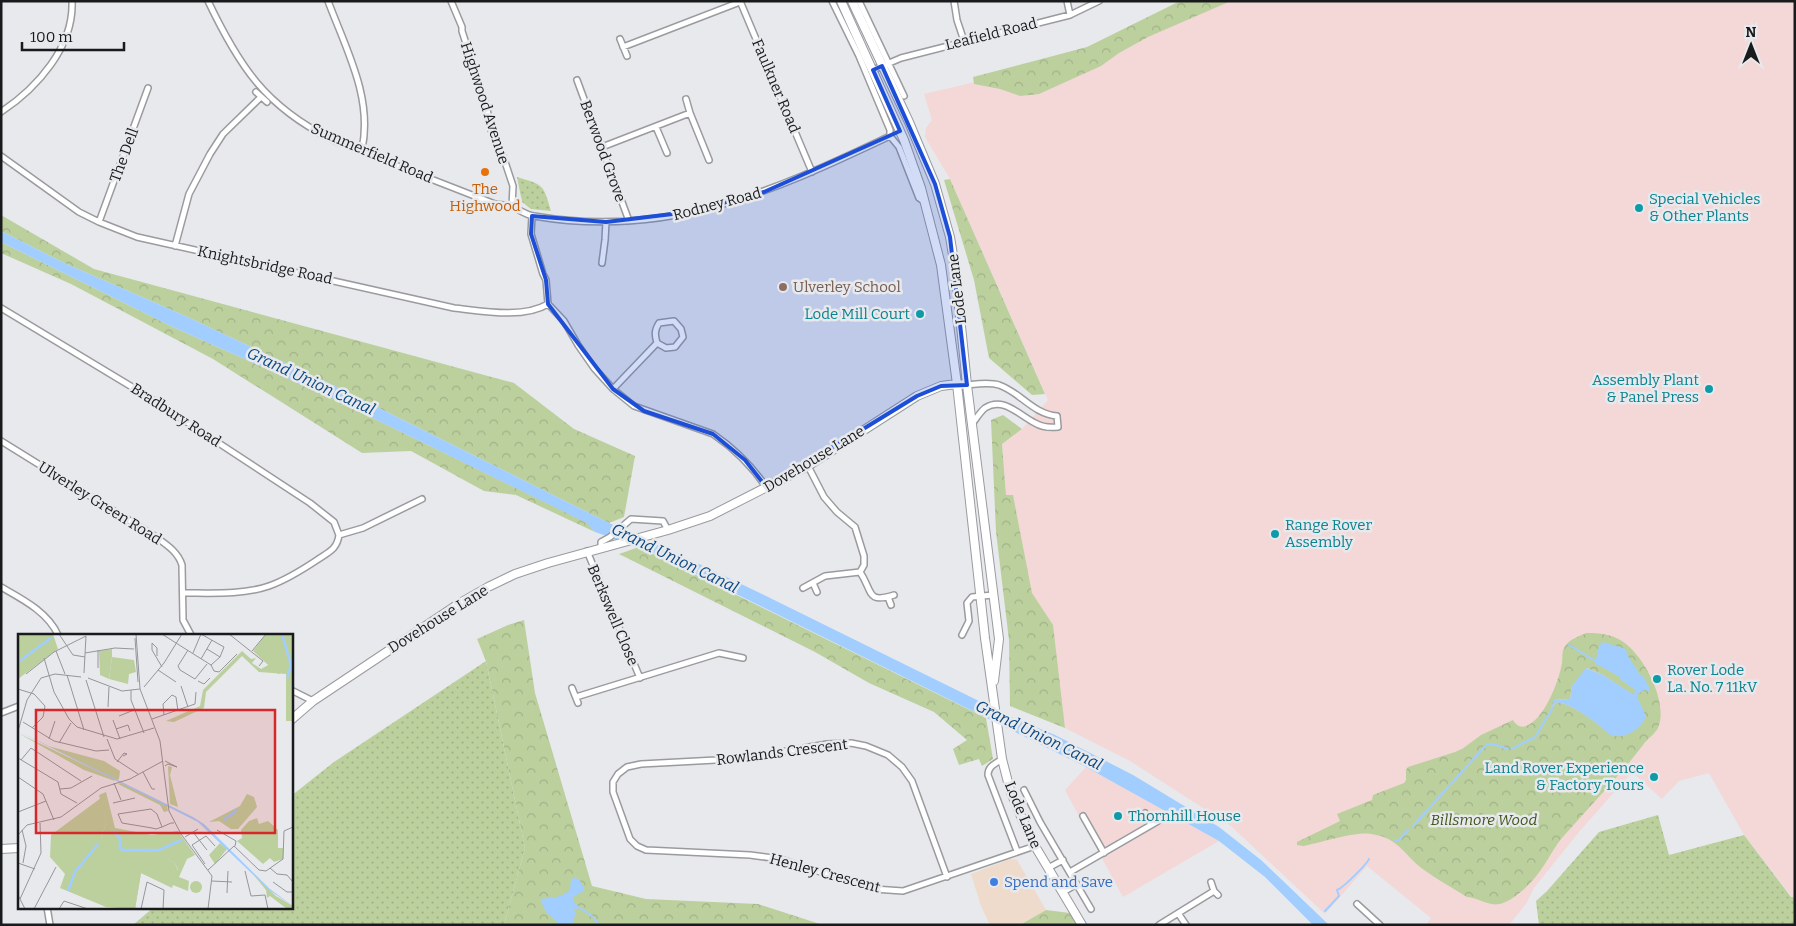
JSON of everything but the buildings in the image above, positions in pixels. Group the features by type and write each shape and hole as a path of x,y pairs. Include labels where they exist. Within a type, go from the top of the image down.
{"main road":[{"name":"Lode Lane","path":"841,1 904,140 925,202 942,265 958,384 985,638 1002,759 1010,790 1035,846 1082,925"},
{"name":"Lode Lane","path":"852,1 886,65 935,184 950,237 999,639 993,690"},
{"path":"958,384 967,385"},
{"name":"Dovehouse Lane","path":"292,719 313,701 460,603 488,587 515,574 587,551 668,530 710,516 808,466 917,396 941,386 958,384"},
{"path":"1,848 18,848"}],"street":[{"path":"1,112 15,103 36,83 58,54 69,26 72,1"},
{"name":"Summerfield Road","path":"208,1 224,34 247,72 286,112 341,143 362,149 377,158 494,204 512,206 532,216"},
{"path":"328,1 362,91 365,124 362,149"},
{"name":"Highwood Avenue","path":"451,1 462,27 487,110 491,130 496,138 513,186 512,206"},
{"name":"Lode Lane","path":"832,1 859,56 887,122 890,136 899,146 919,198 925,202"},
{"path":"859,1 886,65 904,96"},
{"path":"954,1 957,20 964,41"},
{"path":"1067,1 1070,15"},
{"name":"Leafield Road","path":"873,70 901,58 1070,15 1099,1"},
{"path":"623,47 740,2"},
{"name":"Faulkner Road","path":"740,2 812,172"},
{"path":"620,39 627,56"},
{"name":"Berwood Grove","path":"577,80 629,221"},
{"name":"The Dell","path":"99,222 148,88"},
{"path":"256,92 267,102"},
{"path":"175,246 189,194 210,154 223,134 261,97"},
{"path":"686,99 709,160"},
{"path":"602,148 690,113"},
{"path":"656,127 667,153"},
{"name":"Rodney Road","path":"532,216 606,222 661,219 721,205 764,192 890,136"},
{"name":"Knightsbridge Road","path":"1,156 79,212 137,237 454,308 492,312 518,312 535,310 548,304"},
{"path":"532,216 531,234 546,280 548,304 559,314 594,368 613,389 634,406 713,434 745,460 767,488"},
{"path":"602,263 606,240 606,222"},
{"name":"Bradbury Road","path":"1,308 147,396 310,503 334,522 339,535"},
{"path":"674,321 681,329 683,337 675,347 666,348 657,343 654,334 655,329 660,323 674,321"},
{"path":"613,389 657,343"},
{"path":"967,385 999,386 1033,408 1049,415 1057,416 1058,427 1046,427 1036,424 1005,404 993,404 983,410 972,424"},
{"name":"Ulverley Green Road","path":"1,441 166,544 178,555 181,561 183,593 182,620 190,634"},
{"path":"808,466 824,497 837,512 855,527 864,556 864,565 860,572"},
{"path":"183,593 240,591 268,587 286,579 330,551 338,543 339,535 363,528 422,499"},
{"path":"601,547 601,542 610,537 628,520 662,520 668,530"},
{"name":"Berkswell Close","path":"587,551 640,678"},
{"path":"804,588 825,576 860,572"},
{"path":"860,572 874,598 881,599 891,596 891,605"},
{"path":"813,583 817,592"},
{"path":"1,587 37,610 55,628 58,634"},
{"path":"962,634 969,621 967,603 972,598 993,595"},
{"name":"Berkswell Close","path":"576,697 719,653 743,658"},
{"path":"572,688 578,703"},
{"path":"292,690 313,701"},
{"path":"1,713 18,706"},
{"name":"Rowlands Crescent","path":"613,792 613,782 618,774 627,767 641,764 716,760 763,755 827,744 851,743 866,746 888,755 902,767 912,782 947,877"},
{"name":"Lode Lane","path":"1002,759 991,766 988,770 988,775 1018,851"},
{"name":"Lode Lane","path":"1024,790 1091,909"},
{"name":"Henley Crescent","path":"613,792 630,839 637,846 646,850 750,855 780,859 874,889 889,891 903,891 1035,846"},
{"path":"1145,813 1152,825"},
{"path":"1083,816 1104,853"},
{"path":"1070,872 1158,821"},
{"path":"1048,868 1063,860"},
{"path":"1159,925 1216,893 1211,882"},
{"path":"1063,892 1077,884"},
{"path":"1357,904 1380,925"},
{"path":"47,908 50,925"},
{"path":"1178,913 1186,925"}],"highlighted area":[{"path":"882,66 935,184 950,237 967,385 941,386 917,396 767,488 745,460 713,434 644,411 613,389 548,304 546,280 531,234 532,216 606,222 689,212 764,192 900,131 873,70"}],"shaded area":[{"path":"1193,1 1795,1 1795,897 1792,897 1744,835 1709,773 1679,781 1662,799 1632,772 1579,832 1534,888 1526,904 1509,925 1494,925 1491,923 1489,925 1426,925 1431,918 1367,866 1325,914 1231,826 1130,761 1065,728 1043,664 1006,495 1002,444 1022,429 1048,400 950,179 925,137 926,128 932,120 924,94 1077,58"},
{"path":"1086,767 1219,841 1123,897 1065,790"},
{"path":"1010,859 1017,860 1046,910 1020,925 990,925 981,906 971,874"}],"green space":[{"path":"1180,1 1231,1 1148,37 1119,53 1101,66 1039,94 1020,96 1000,89 974,84 973,77 1087,47"},
{"path":"517,177 538,184 544,190 551,211 531,209 522,202"},
{"path":"950,179 1045,394 1032,395 989,358 974,280 944,180"},
{"path":"1,215 94,269 514,383 574,429 635,456 624,517 609,523 337,387 183,315 62,262 1,231"},
{"path":"1,242 173,327 334,399 588,523 595,532 516,495 484,491 411,451 362,453 213,359 71,284 1,253"},
{"path":"1003,415 1022,429 1002,444 1006,495 1013,495 1032,593 1053,625 1065,728 1010,706 1009,640 996,532 991,420"},
{"path":"639,547 986,718 993,759 982,766 979,759 959,765 953,749 967,740 934,712 869,683 815,652 619,554"},
{"path":"524,620 535,693 592,886 646,899 758,904 823,925 504,925 525,848 486,661 477,639"},
{"name":"Billsmore Wood","path":"1586,633 1605,634 1614,637 1622,641 1638,657 1646,668 1657,693 1661,718 1655,732 1561,839 1533,880 1515,896 1498,904 1489,904 1467,897 1424,870 1395,843 1381,836 1356,834 1303,846 1297,845 1297,842 1340,821 1337,814 1372,800 1373,795 1404,783 1408,767 1462,749 1481,735 1513,720 1522,727 1533,722 1550,699 1560,671 1564,647 1570,641","holes":["1587,668 1603,675 1633,695 1612,735 1572,707 1557,702 1551,708 1555,699 1570,700 1572,686"]},
{"path":"486,661 525,848 504,925 133,925 153,908 292,908 292,795 334,762"},
{"path":"1658,815 1669,855 1744,835 1791,897 1795,897 1795,925 1539,925 1536,901 1599,832"},
{"path":"1046,910 1070,913 1078,925 1020,925"}],"water":[{"name":"Grand Union Canal","path":"1,231 62,262 183,315 337,387 609,523 749,588 981,702 989,709 1055,735 1133,775 1219,827 1261,860 1329,925 1313,925 1265,877 1219,841 1086,767 649,551 595,532 587,523 334,399 173,327 1,242"},
{"path":"1603,642 1626,649 1639,674 1643,676 1650,689 1649,691 1644,690 1637,697 1646,716 1644,720 1637,729 1622,736 1611,735 1574,708 1557,702 1551,708 1554,699 1570,700 1572,686 1586,668 1603,675 1634,695 1635,690 1621,680 1619,676 1595,664 1599,646"},
{"path":"571,879 579,879 585,890 573,897 573,901 580,908 573,910 576,912 572,925 560,925 546,912 540,899 556,897 566,893 570,890"}],"waterway":[{"path":"1569,645 1595,661"},
{"path":"1512,749 1535,737 1552,709"},
{"path":"1413,826 1486,745 1493,744 1508,749"},
{"path":"1395,840 1399,840 1408,830"},
{"path":"1325,911 1339,896 1337,890 1355,876 1369,859"},
{"path":"580,908 593,917 599,925"}],"place":[{"name":"The Highwood","path":"485,172"},
{"name":"Special Vehicles & Other Plants","path":"1639,208"},
{"name":"Ulverley School","path":"783,287"},
{"name":"Lode Mill Court","path":"920,314"},
{"name":"Assembly Plant & Panel Press","path":"1709,389"},
{"name":"Range Rover Assembly","path":"1275,534"},
{"name":"Rover Lode La. No. 7 11kV","path":"1657,679"},
{"name":"Land Rover Experience & Factory Tours","path":"1654,777"},
{"name":"Thornhill House","path":"1118,816"},
{"name":"Spend and Save","path":"994,882"}]}
